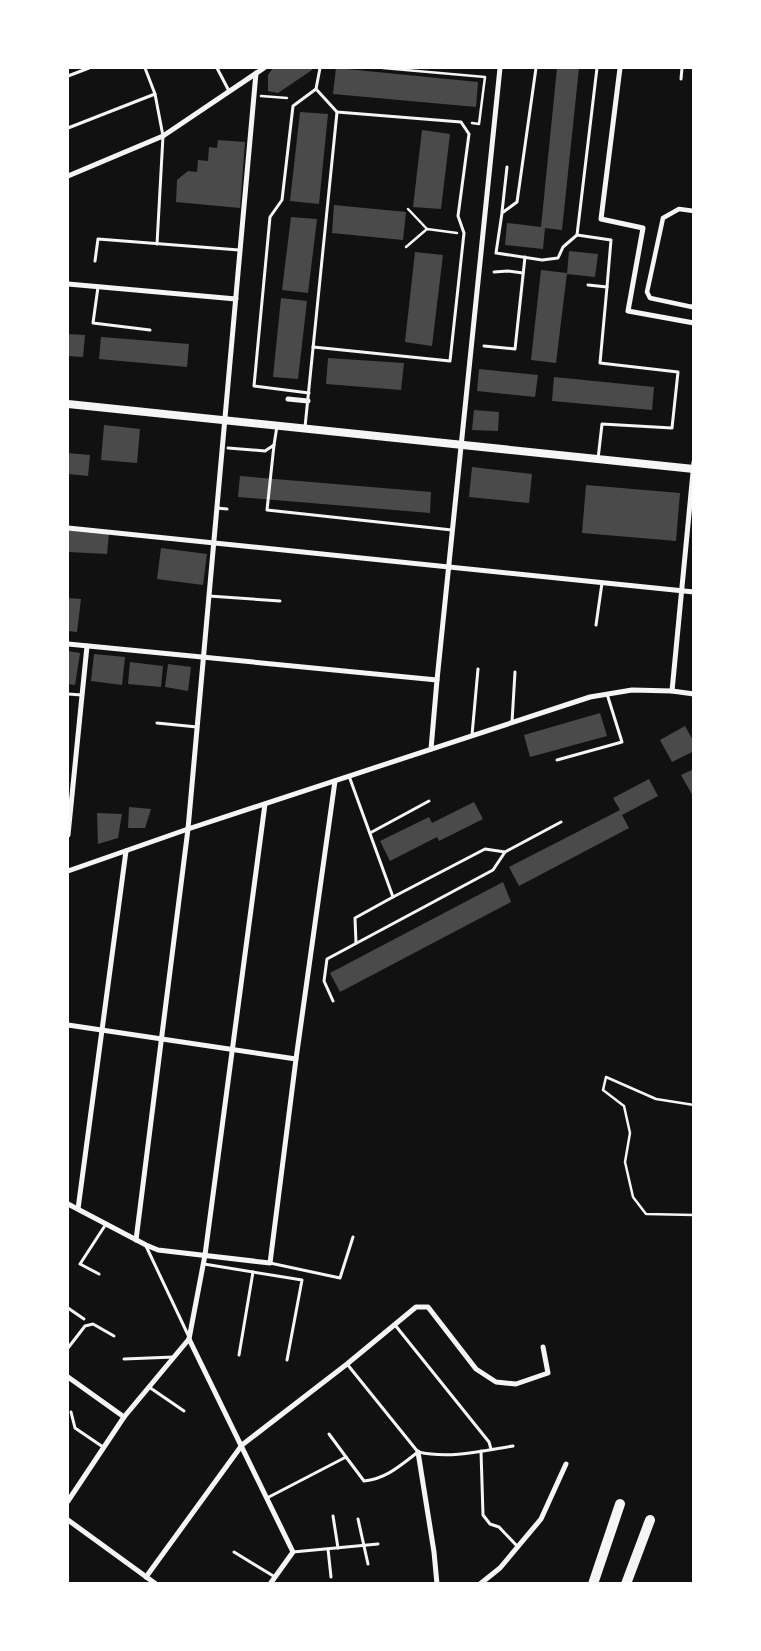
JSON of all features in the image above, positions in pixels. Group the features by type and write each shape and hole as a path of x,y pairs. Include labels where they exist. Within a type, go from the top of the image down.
{"highway":[{"path":"593,1584 620,1504"},
{"path":"626,1584 650,1520"}],"street":[{"path":"68,176 163,136 264,68"},
{"path":"431,749 500,68"},
{"path":"620,68 601,219 642,228 628,311 694,323"},
{"path":"136,1240 188,829 256,73"},
{"path":"694,211 679,210 664,218 647,292 650,298 692,307 694,305"},
{"path":"68,284 236,299"},
{"path":"288,399 308,401"},
{"path":"68,404 693,469"},
{"path":"672,691 694,462"},
{"path":"68,528 694,592"},
{"path":"68,644 437,680"},
{"path":"68,835 88,646"},
{"path":"68,871 188,829 590,696 632,690 672,691 694,694"},
{"path":"68,1204 158,1250 270,1263 335,781"},
{"path":"68,1501 124,1417 190,1339 204,1264 265,804"},
{"path":"78,1209 126,850"},
{"path":"68,1026 296,1059"},
{"path":"146,1576 242,1445 348,1364 416,1307 428,1307 476,1369 496,1382 516,1384 548,1373 543,1347"},
{"path":"190,1339 293,1552 270,1584"},
{"path":"68,1377 124,1417"},
{"path":"418,1452 434,1552 436,1584"},
{"path":"480,1584 500,1568 541,1519 566,1464"},
{"path":"68,1520 156,1584"}],"lane":[{"path":"68,76 89,68"},
{"path":"145,68 155,94 163,136 157,244"},
{"path":"217,68 229,91"},
{"path":"309,393 254,386 270,217 282,200 294,106 316,89 320,68"},
{"path":"502,213 517,202 536,68"},
{"path":"507,167 496,253 542,260 558,258 562,247 577,235 597,68"},
{"path":"681,79 682,68"},
{"path":"313,348 450,361 464,233 458,216 469,134 461,122 337,112 316,89"},
{"path":"68,128 155,94"},
{"path":"305,428 337,112"},
{"path":"577,235 611,240 600,363 678,372 672,428 602,424 598,459"},
{"path":"95,261 98,239 240,250"},
{"path":"484,346 515,349 525,257"},
{"path":"494,272 523,273"},
{"path":"588,285 607,287"},
{"path":"98,287 93,323 150,330"},
{"path":"277,426 267,510 453,530"},
{"path":"228,448 265,451 274,445"},
{"path":"217,508 227,509"},
{"path":"596,625 602,583"},
{"path":"209,596 280,601"},
{"path":"472,735 478,669"},
{"path":"512,722 515,672"},
{"path":"68,694 82,695"},
{"path":"557,760 622,742 607,694"},
{"path":"157,723 198,727"},
{"path":"349,776 393,897"},
{"path":"370,833 429,801"},
{"path":"333,1001 324,981 327,959 494,870 505,852 561,822"},
{"path":"356,943 355,918 485,849 505,852"},
{"path":"99,1274 80,1264 106,1224"},
{"path":"270,1263 340,1278 353,1237"},
{"path":"146,1245 190,1339"},
{"path":"204,1264 302,1280 287,1360"},
{"path":"239,1355 253,1272"},
{"path":"68,1308 84,1319"},
{"path":"68,1348 85,1326 93,1324 114,1336"},
{"path":"394,1325 489,1442 491,1449"},
{"path":"124,1359 174,1357"},
{"path":"348,1364 418,1452 450,1456 514,1446"},
{"path":"149,1387 184,1411"},
{"path":"71,1412 75,1428 104,1448"},
{"path":"329,1434 364,1481 376,1480 386,1475 418,1452"},
{"path":"481,1451 483,1515 490,1524 499,1527 518,1547"},
{"path":"267,1498 346,1457"},
{"path":"333,1516 338,1548"},
{"path":"358,1519 368,1564"},
{"path":"293,1552 378,1544"},
{"path":"328,1549 331,1577"},
{"path":"234,1552 275,1577"}],"path":[{"path":"383,68 485,77 479,124 461,122"},
{"path":"254,96 287,98"},
{"path":"408,209 427,229 458,233"},
{"path":"406,247 427,229"},
{"path":"694,1105 656,1099 606,1077 603,1090 624,1106 630,1133 625,1162 633,1197 646,1214 694,1215"}],"building":[{"path":"273,68 312,68 312,70 278,93 268,91 268,75"},
{"path":"336,68 478,82 476,107 333,94"},
{"path":"557,68 579,68 562,230 545,228 543,249 505,245 507,223 541,227"},
{"path":"300,112 328,114 319,204 290,201"},
{"path":"422,130 450,134 441,209 413,207"},
{"path":"218,140 245,142 240,208 176,202 177,180 188,171 197,172 198,160 208,161 209,147 217,148"},
{"path":"334,205 406,212 403,240 332,233"},
{"path":"291,217 317,219 308,293 282,290"},
{"path":"569,251 598,254 595,277 567,274"},
{"path":"415,252 443,255 432,346 405,342"},
{"path":"541,270 567,273 556,363 531,360"},
{"path":"281,298 307,301 298,379 273,377"},
{"path":"68,334 85,335 83,357 68,356"},
{"path":"101,337 189,344 187,367 99,359"},
{"path":"328,358 404,363 401,390 326,384"},
{"path":"479,369 538,375 535,397 477,391"},
{"path":"554,377 654,387 652,410 552,401"},
{"path":"474,410 499,412 498,431 472,430"},
{"path":"104,425 140,429 137,463 101,460"},
{"path":"68,453 90,455 88,476 68,474"},
{"path":"472,467 532,474 529,503 469,497"},
{"path":"240,476 431,492 430,513 238,497"},
{"path":"586,485 680,493 676,541 582,533"},
{"path":"68,530 109,533 107,554 68,552"},
{"path":"161,548 207,554 203,585 157,579"},
{"path":"68,598 81,599 77,632 68,631"},
{"path":"68,651 80,653 75,685 68,684"},
{"path":"94,654 125,657 122,685 91,681"},
{"path":"130,662 163,666 161,687 128,684"},
{"path":"168,664 191,667 188,691 165,687"},
{"path":"600,713 607,736 530,757 524,735"},
{"path":"685,726 694,742 694,751 672,762 660,740"},
{"path":"694,769 694,798 681,775"},
{"path":"649,779 658,796 622,815 629,828 519,886 509,867 620,810 613,798"},
{"path":"474,802 483,819 439,841 437,837 390,861 380,841 429,817 432,823"},
{"path":"129,807 151,809 145,828 128,828"},
{"path":"97,813 122,814 118,838 98,844"},
{"path":"503,882 511,902 340,992 330,973"}]}
